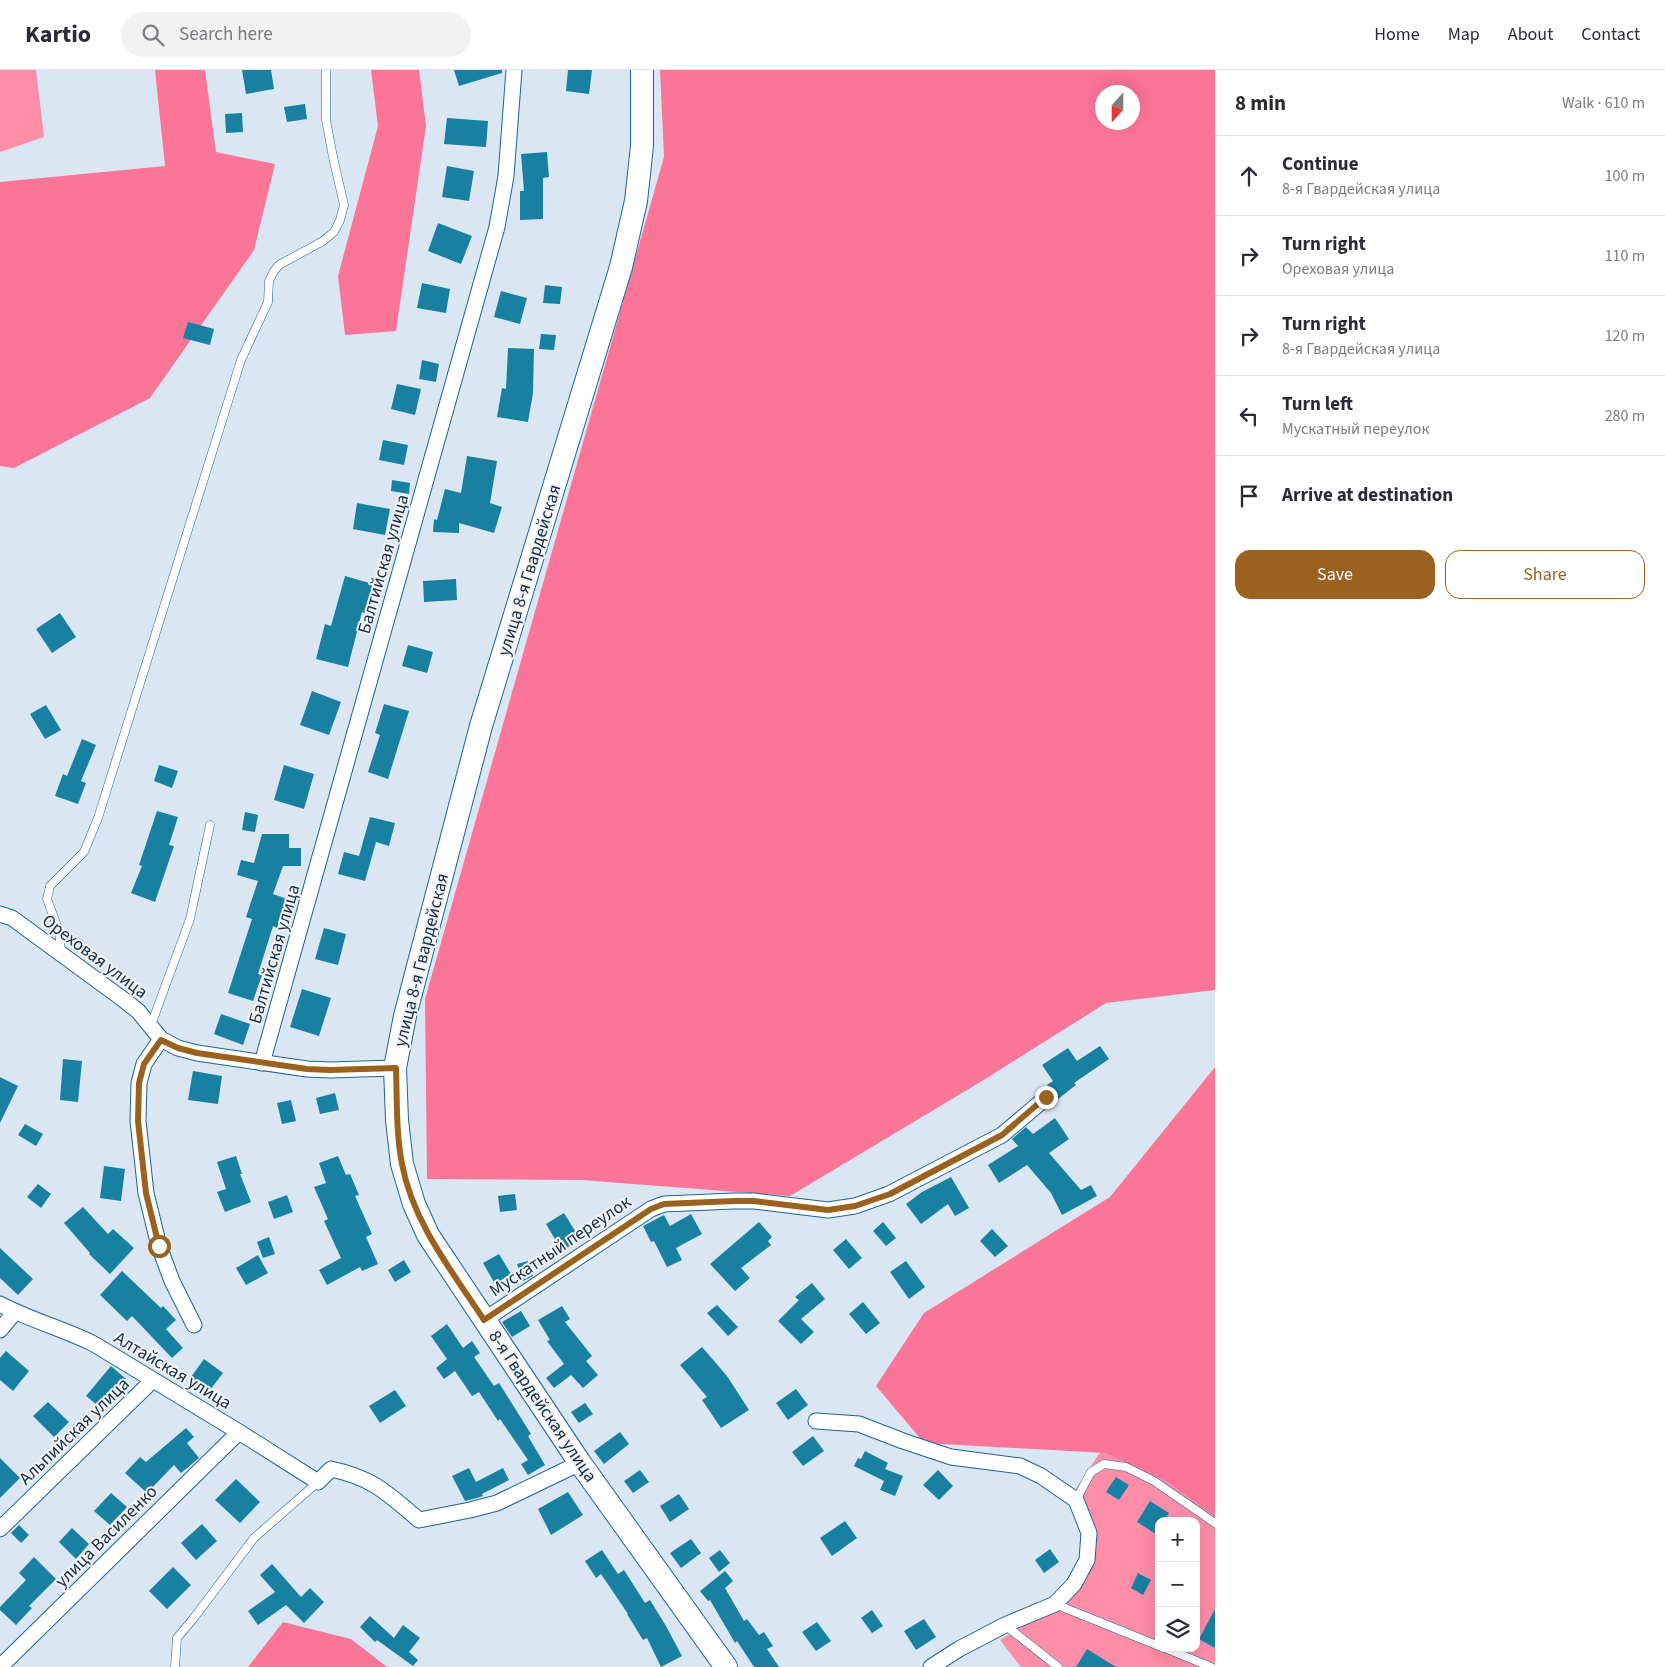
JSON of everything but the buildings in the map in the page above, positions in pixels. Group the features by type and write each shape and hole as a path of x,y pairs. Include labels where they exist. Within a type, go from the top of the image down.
{"street":[{"name":"Балтийская улица","path":"262,1063 497,228 506,176 514,70"},
{"name":"улица 8-я Гвардейская","path":"396,1068 406,1016 481,726 621,267 636,201 642,146 642,70"},
{"name":"Ореховая улица","path":"0,914 12,918 138,1011 161,1040"},
{"path":"194,1325 172,1282 159,1246 146,1193 138,1121 139,1083 144,1064 161,1040 178,1048 197,1053 307,1069 396,1068"},
{"name":"8-я Гвардейская улица","path":"396,1068 402,1164 414,1204 428,1235 580,1463 726,1667"},
{"name":"Мускатный переулок","path":"484,1320 651,1209 664,1204 734,1201 754,1201 828,1210 855,1206 890,1194 1002,1135 1046,1097"},
{"name":"Алтайская улица","path":"0,1304 15,1312 80,1337 239,1432 318,1482"},
{"path":"0,1330 15,1312"},
{"name":"Альпийская улица","path":"0,1529 152,1381"},
{"path":"816,1421 859,1424 952,1457 1020,1466 1041,1476 1076,1500 1089,1532 1087,1560 1074,1584 1055,1604 1005,1625 959,1649 931,1667"},
{"name":"улица Василенко","path":"0,1667 239,1432"},
{"path":"318,1482 331,1469 365,1478 381,1488 419,1520 470,1510 497,1502 580,1463"}],"lane":[{"path":"61,954 59,931 47,899 50,886 84,852 98,818 241,360 268,302 269,280 279,265 323,242 334,232 340,220 344,205 326,120 326,70"},
{"path":"151,1025 190,919 210,825"},
{"path":"1076,1500 1092,1472 1104,1464 1126,1467 1154,1481 1215,1523"},
{"path":"175,1667 177,1638 254,1538 318,1482"},
{"path":"1055,1604 1155,1644"},
{"path":"1005,1625 1058,1667"},
{"path":"1175,1652 1211,1667"}],"shaded area":[{"path":"0,70 36,70 44,137 0,152"},
{"path":"155,70 205,70 216,152 275,164 254,250 150,398 14,468 0,466 0,182 165,166"},
{"path":"371,70 419,70 426,126 396,331 345,335 338,276 378,126"},
{"path":"660,70 1215,70 1215,990 1106,1003 982,1081 790,1196 581,1180 427,1179 425,999 664,157"},
{"path":"1215,1067 1215,1517 1168,1482 1106,1453 924,1443 876,1386 924,1313 1110,1197"},
{"path":"1111,1436 1215,1510 1215,1667 1021,1667 1000,1640 1064,1601 1093,1525 1075,1490"},
{"path":"283,1622 351,1639 387,1667 248,1667"}],"route":[{"path":"159,1246 146,1193 138,1121 139,1083 144,1064 161,1040 178,1048 197,1053 307,1069 396,1068 402,1164 414,1204 428,1235 484,1320 651,1209 664,1204 734,1201 754,1201 828,1210 855,1206 890,1194 1002,1135 1046,1097"}]}
